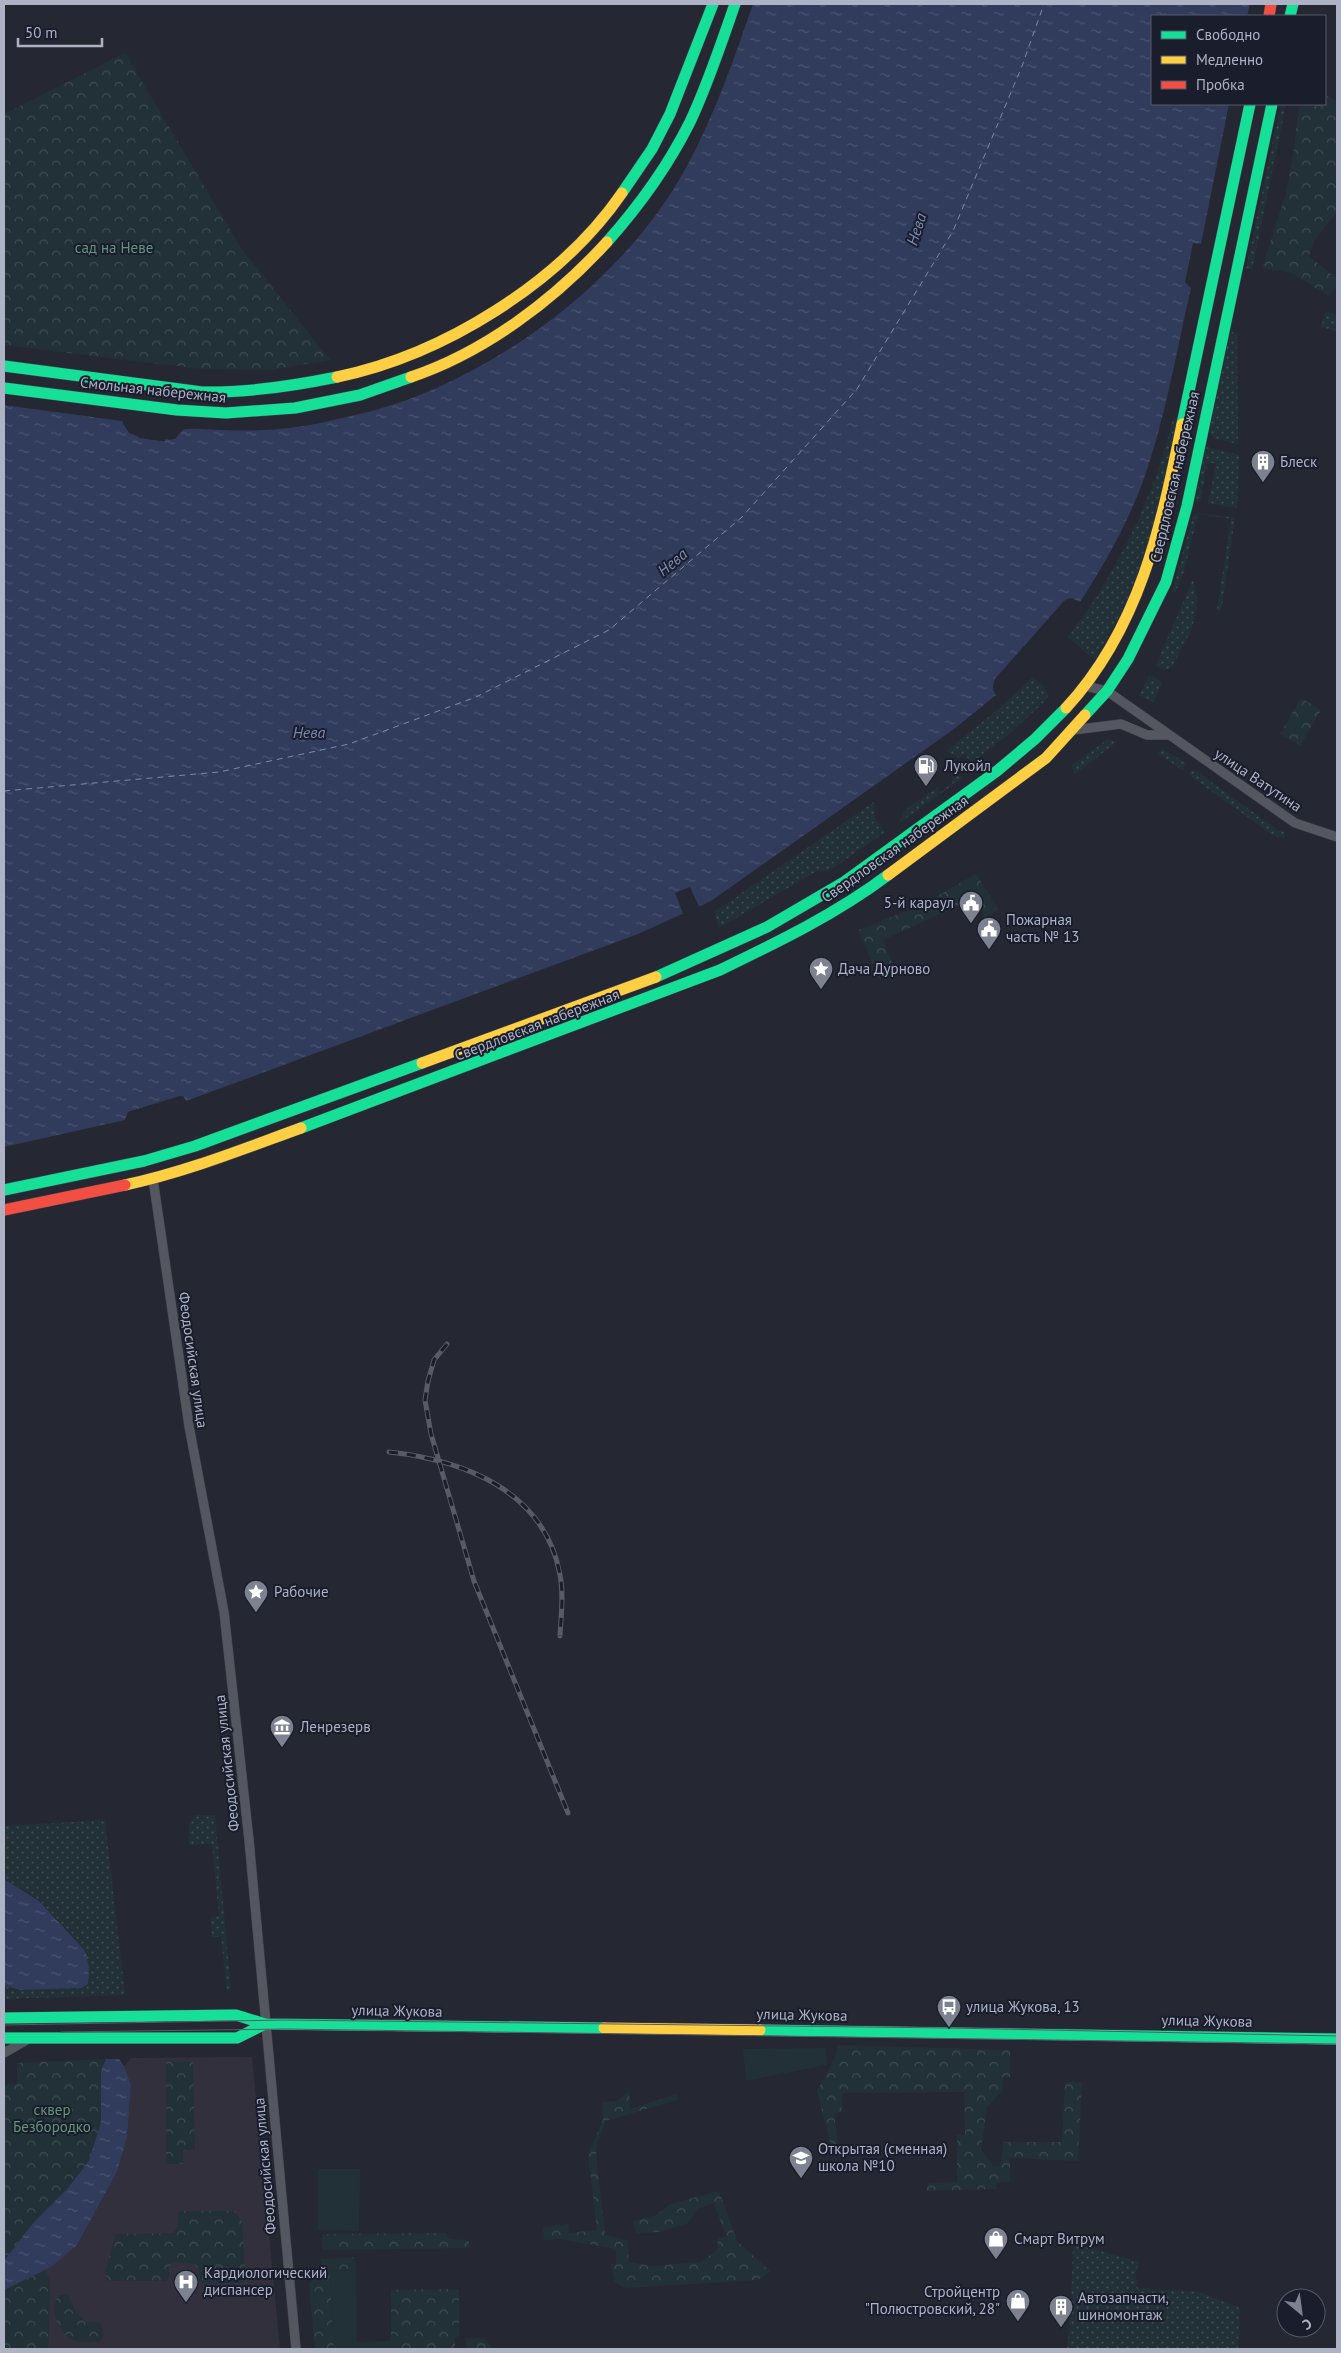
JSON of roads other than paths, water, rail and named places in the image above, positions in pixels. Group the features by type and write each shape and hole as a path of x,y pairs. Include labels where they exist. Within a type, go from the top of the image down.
{"main road":[{"name":"Смольная набережная","path":"4,366 189,391 271,390 320,384 363,373 404,359 446,340 519,295 556,265 593,230 624,192 652,149 677,102 713,4"},
{"name":"Смольная набережная","path":"4,388 186,412 272,411 324,404 368,393 412,379 457,359 494,339 570,282 609,243 641,203 671,157 696,111 735,4"},
{"name":"Свердловская набережная","path":"4,1190 144,1161 195,1146 657,977 710,955 777,922 831,891 973,789 1021,751 1062,713 1085,686 1107,655 1129,614 1146,574 1161,525 1250,105"},
{"name":"Свердловская набережная","path":"4,1210 153,1179 217,1159 663,993 784,939 840,908 890,874 1031,770 1074,730 1107,691 1128,659 1166,582 1180,533 1272,105"},
{"name":"улица Жукова","path":"4,2018 236,2015 266,2024 1070,2033 1337,2039"},
{"name":"улица Жукова","path":"4,2038 237,2038 266,2024"}],"street":[{"name":"улица Ватутина","path":"1085,686 1107,691 1295,823 1337,837"},
{"path":"1074,730 1121,724 1131,726 1147,735 1169,735"},
{"name":"Феодосийская улица","path":"153,1179 188,1426 224,1612 249,1840 296,2349"},
{"path":"4,2053 30,2038"}],"water":[{"name":"Нева","path":"753,4 1250,4 1247,15 1151,15 1151,105 1229,105 1201,244 1193,243 1185,282 1191,288 1164,411 1150,460 1136,500 1122,530 1080,602 1067,599 995,679 993,690 996,695 954,729 711,901 638,934 186,1101 183,1096 128,1112 125,1120 4,1147 4,405 122,421 125,427 134,435 145,439 165,441 165,439 171,440 185,429 264,430 320,423 396,404 457,378 497,357 535,332 572,304 606,273 637,239 664,203 687,166 706,126 739,45"},
{"path":"4,1879 39,1901 80,1945 86,1953 89,1969 88,1984 82,1988 20,1990 4,1985"},
{"path":"106,2059 119,2059 124,2066 131,2085 127,2138 117,2172 77,2245 51,2267 4,2290 4,2261 33,2223 67,2189 89,2161 101,2122 101,2071"}],"tram line":[{"path":"4,2025 284,2020 949,2028 1337,2036"},
{"path":"61,2032 284,2029 1337,2044"}],"railway":[{"path":"447,1344 434,1360 428,1381 425,1400 431,1434 474,1581 568,1813"},
{"path":"389,1452 417,1456 472,1472 497,1485 519,1501 538,1521 551,1546 560,1575 562,1590 560,1636"}],"place":[{"name":"Блеск","path":"1263,483"},
{"name":"Лукойл","path":"926,787"},
{"name":"5-й караул","path":"971,924"},
{"name":"Пожарная часть № 13","path":"989,950"},
{"name":"Дача Дурново","path":"821,990"},
{"name":"Рабочие","path":"256,1613"},
{"name":"Ленрезерв","path":"282,1748"},
{"name":"улица Жукова, 13","path":"949,2028"},
{"name":"Открытая (сменная) школа №10","path":"801,2179"},
{"name":"Смарт Витрум","path":"996,2260"},
{"name":"Кардиологический диспансер","path":"186,2303"},
{"name":"Стройцентр \"Полюстровский, 28\"","path":"1018,2322"},
{"name":"Автозапчасти, шиномонтаж","path":"1061,2328"}],"park label":[{"name":"сад на Неве","path":"114,248"},
{"name":"сквер Безбородко","path":"52,2118"}]}
